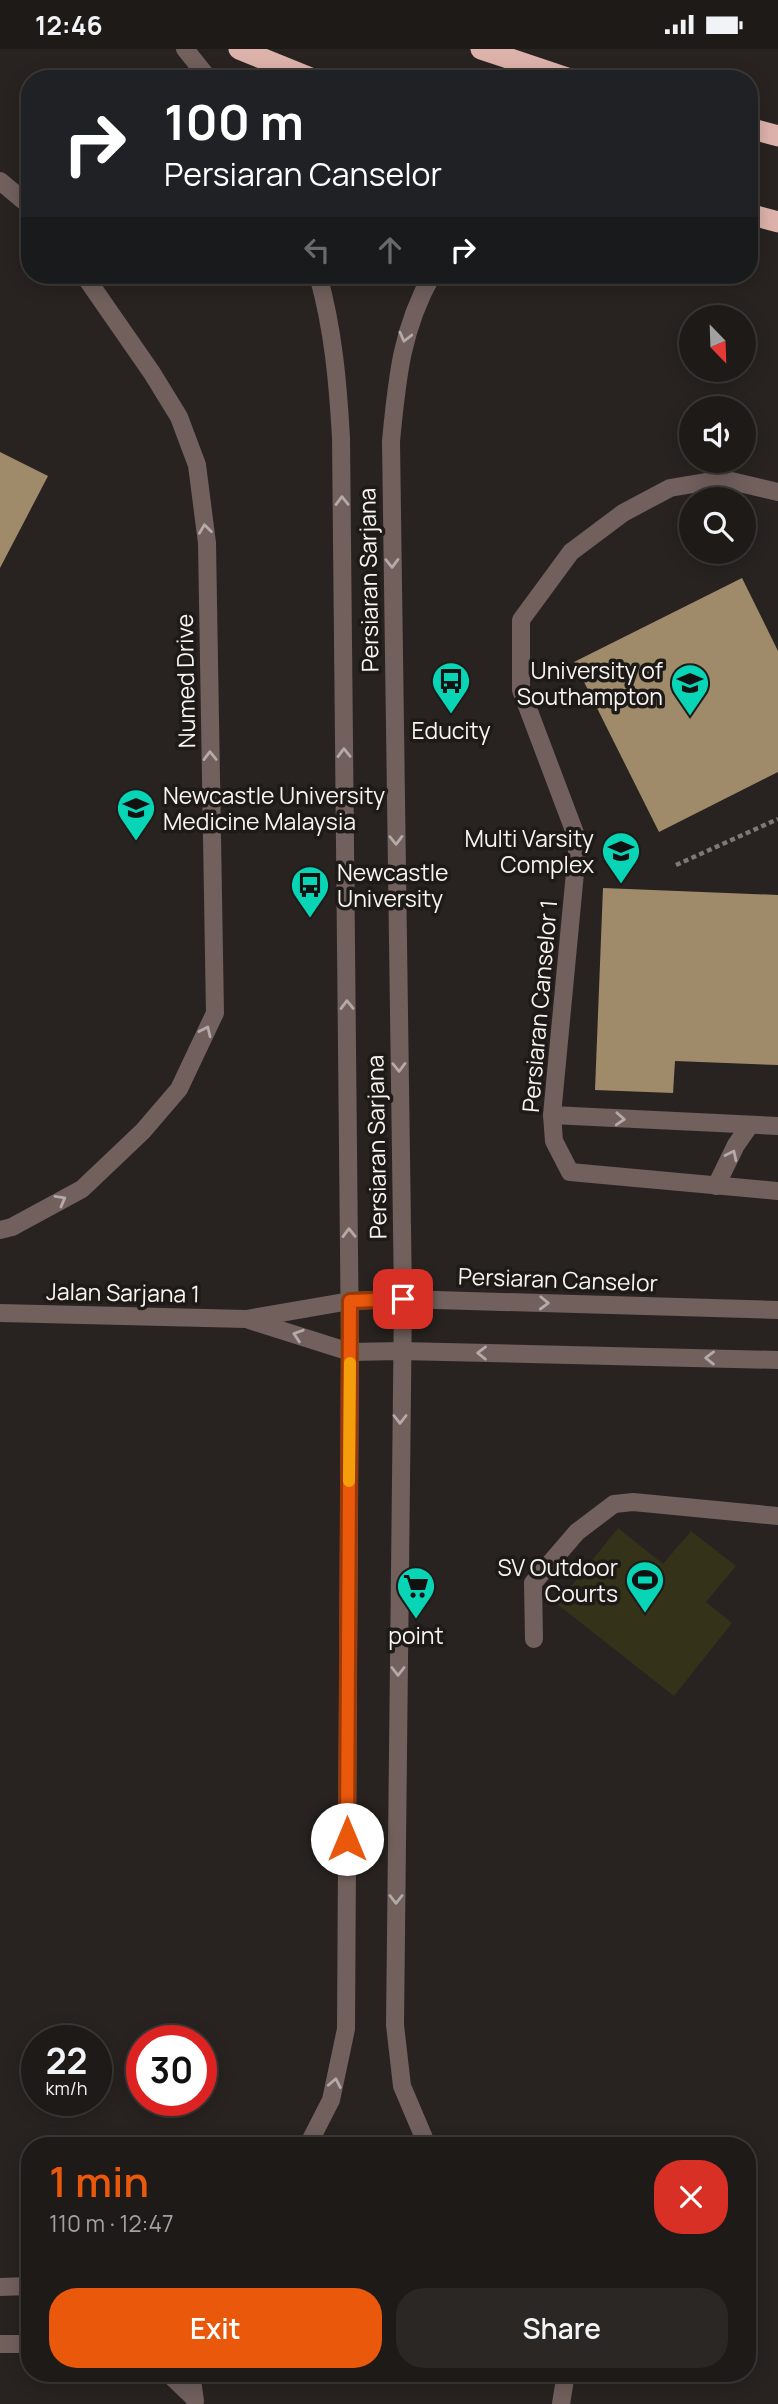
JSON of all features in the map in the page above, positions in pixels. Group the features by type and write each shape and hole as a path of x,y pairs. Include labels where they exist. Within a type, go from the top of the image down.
{"highway":[{"path":"239,49 291,70"},
{"path":"481,49 543,70"},
{"path":"758,130 778,136"},
{"path":"758,216 778,222"}],"street":[{"path":"185,49 202,70"},
{"path":"0,181 21,198"},
{"name":"Numed Drive","path":"0,1230 12,1227 82,1189 143,1131 180,1089 215,1013 207,543 197,465 179,417 90,284"},
{"name":"Persiaran Sarjana","path":"312,2137 331,2100 346,2029 350,1352 341,438 335,353 320,284"},
{"name":"Persiaran Sarjana","path":"424,2137 402,2086 395,2025 403,1299 391,442 398,366 406,330 427,284"},
{"name":"Persiaran Canselor 1","path":"778,492 723,479 670,488 624,513 571,552 521,620 521,690 578,841 552,1115 555,1142 570,1172 778,1191"},
{"path":"552,1115 778,1126"},
{"path":"716,1187 736,1145 750,1125"},
{"name":"Persiaran Canselor","path":"246,1319 350,1301 403,1299 778,1310"},
{"name":"Jalan Sarjana 1","path":"0,1314 246,1319"},
{"path":"246,1319 350,1352 778,1360"},
{"path":"534,1639 533,1583 577,1532 614,1504 633,1502 778,1516"},
{"path":"0,2287 21,2286"},
{"path":"0,2344 21,2344"},
{"path":"177,2382 195,2401"},
{"path":"192,2382 195,2401"},
{"path":"561,2404 565,2382"}],"path":[{"path":"676,865 778,819"}],"shaded area":[{"name":"SV Outdoor Courts","path":"618,1528 663,1564 691,1531 736,1566 706,1602 732,1623 674,1696 557,1604"}],"building":[{"path":"0,452 48,476 0,568"},
{"name":"University of Southampton","path":"742,578 778,651 778,772 659,832 574,662"},
{"path":"603,888 778,895 778,1065 675,1061 673,1093 595,1090"}],"slow traffic":[{"path":"349,1481 350,1363"}],"place":[{"name":"Educity","path":"451,715"},
{"name":"University of Southampton","path":"690,717"},
{"name":"Newcastle University Medicine Malaysia","path":"136,842"},
{"name":"Multi Varsity Complex","path":"621,885"},
{"name":"Newcastle University","path":"310,919"},
{"name":"SV Outdoor Courts","path":"645,1614"},
{"name":"point","path":"416,1620"}],"route":[{"path":"347,1839 350,1301 403,1299"}]}
